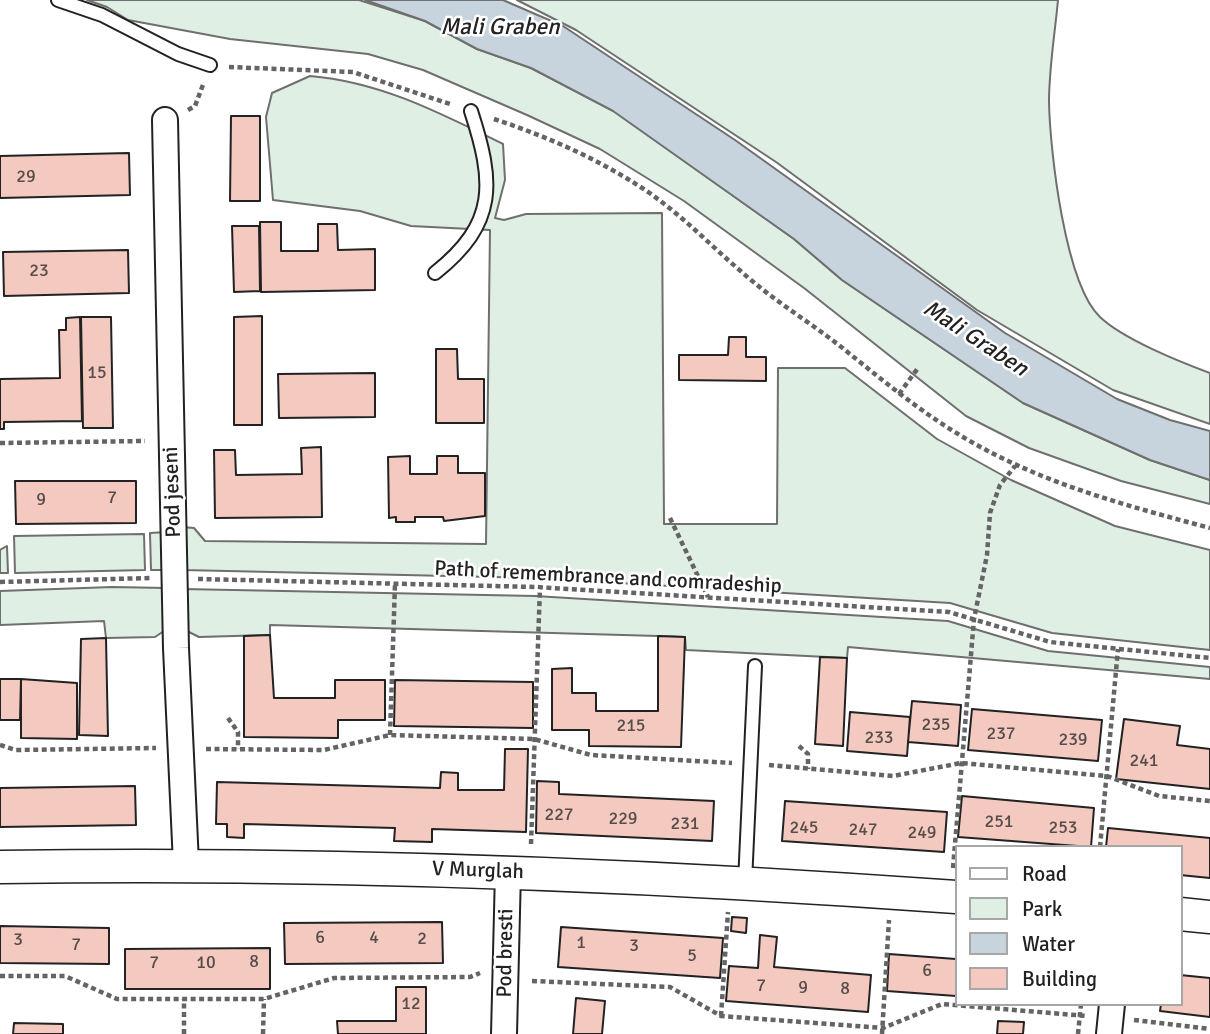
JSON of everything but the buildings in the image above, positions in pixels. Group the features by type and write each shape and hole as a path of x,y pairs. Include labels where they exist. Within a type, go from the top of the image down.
{"street":[{"name":"Pod jeseni","path":"165,120 171,441 186,864"},
{"name":"V Murglah","path":"0,867 186,864 508,872 737,893 954,886"},
{"name":"Pod bresti","path":"504,1034 508,872"},
{"path":"1182,914 1210,917"}],"lane":[{"path":"58,0 102,15 178,54 210,65"},
{"path":"435,272 456,257 474,235 484,207 487,176 484,151 471,111"},
{"path":"737,893 751,764 755,666"}],"path":[{"path":"165,120 195,106 210,65 353,72 529,131 590,158 649,193 695,227 741,272 899,394 962,437 1015,466 1078,492 1210,528"},
{"path":"899,394 918,368"},
{"path":"0,443 171,441"},
{"path":"956,845 974,619 987,555 990,513 1000,485 1015,466"},
{"path":"670,519 708,597"},
{"name":"Path of remembrance and comradeship","path":"0,582 176,579 540,587 949,612 1050,642 1210,658"},
{"path":"390,735 394,584"},
{"path":"530,848 540,587"},
{"path":"1100,845 1118,649"},
{"path":"228,718 238,732 238,749"},
{"path":"0,745 16,750 324,750 390,735 534,739 591,755 751,764 893,776 961,763 1107,776 1159,796 1210,801"},
{"path":"799,746 808,754 808,769"},
{"path":"721,1016 737,893"},
{"path":"883,1031 890,914"},
{"path":"0,976 65,976 117,999 264,999 334,978 470,977 490,969 505,974 670,988 721,1016 883,1031 942,1004 954,1005"},
{"path":"184,999 184,1034"},
{"path":"263,1034 264,999"},
{"path":"967,1006 1210,1029"},
{"path":"1078,1034 1081,1006"}],"green space":[{"path":"87,0 359,0 425,21 477,49 531,68 614,111 794,239 842,280 1023,403 1150,460 1210,480 1210,504 1121,481 1029,448 966,416 804,288 684,201 600,149 527,115 423,70 368,54 230,39 128,20 107,7"},
{"path":"517,0 1058,0 1050,76 1050,124 1056,183 1077,276 1088,300 1100,317 1110,325 1152,349 1210,373 1210,424 1113,390 977,310 776,162 576,30"},
{"path":"310,76 336,79 386,92 433,110 503,144 505,180 495,218 504,220 526,214 662,213 664,524 777,524 778,368 845,368 937,439 1011,480 1115,526 1210,550 1210,650 1052,633 950,603 537,578 183,570 182,527 194,528 205,541 486,544 490,230 411,226 360,211 273,200 266,117 272,93"},
{"path":"167,532 168,570 151,570 150,533"},
{"path":"144,534 145,570 15,573 14,536"},
{"path":"7,546 8,573 0,573 0,550"},
{"path":"167,588 164,631 155,637 106,638 104,621 0,625 0,591"},
{"path":"183,589 535,596 948,621 1048,651 1210,667 1210,679 848,647 847,658 686,650 685,637 270,625 270,635 199,637 187,631"}],"water":[{"name":"Mali Graben","path":"365,0 503,0 563,26 735,140 1005,333 1117,399 1170,420 1210,431 1210,480 1150,460 1023,403 842,280 794,239 613,111 531,68 477,49 425,21"}]}
